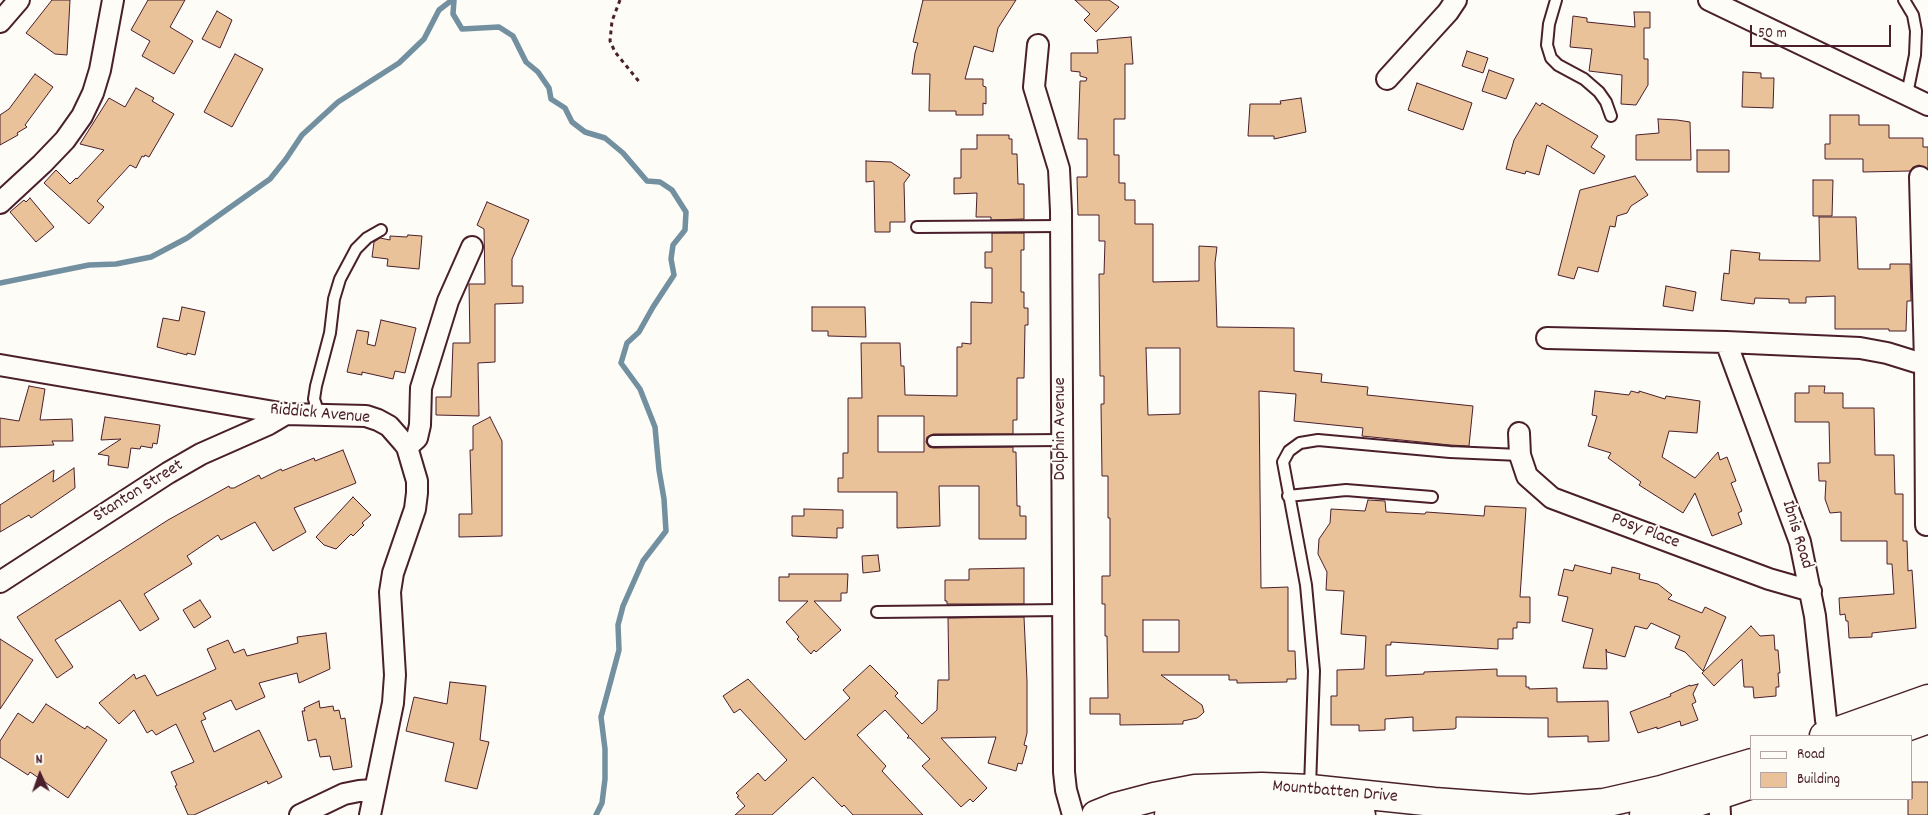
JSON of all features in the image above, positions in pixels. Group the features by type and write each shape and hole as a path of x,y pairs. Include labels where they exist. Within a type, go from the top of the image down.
{"main road":[{"path":"1829,735 1928,699"},
{"path":"1884,735 1928,719"},
{"name":"Mountbatten Drive","path":"1096,815 1116,807 1154,797 1195,789 1262,787 1310,788 1434,802 1529,808 1604,803 1661,790 1750,764"},
{"path":"1657,814 1720,805 1750,785"},
{"name":"Mountbatten Drive","path":"1169,815 1220,807 1280,806 1362,815"}],"street":[{"path":"0,22 19,0"},
{"path":"0,203 54,152 82,116 93,93 100,70 113,0"},
{"path":"1387,79 1448,12 1456,0"},
{"path":"1709,0 1928,105"},
{"name":"Dolphin Avenue","path":"1038,45 1034,86 1059,169 1061,226 1064,772 1066,790 1073,815"},
{"path":"1920,177 1925,362 1926,525"},
{"path":"407,448 417,438 420,425 423,380 448,301 472,247"},
{"path":"1547,338 1726,342 1860,348 1887,353 1916,362 1925,362"},
{"name":"Ibnis Road","path":"1726,342 1794,521 1800,542 1811,590 1822,696 1829,735"},
{"name":"Riddick Avenue","path":"0,365 286,414 358,415 378,420 389,426 407,448 417,481 417,493 415,509 393,573 390,592 395,675 393,703 373,790 370,815"},
{"name":"Stanton Street","path":"0,582 168,473 201,454 269,424 286,414"},
{"name":"Posy Place","path":"1519,433 1520,456 1527,476 1552,498 1769,579 1811,590"},
{"path":"300,815 344,794 359,790 373,790"}],"lane":[{"path":"1556,0 1547,45 1551,58 1558,65 1584,79 1599,92 1606,102 1611,116"},
{"path":"1904,0 1913,15 1916,31 1915,56 1907,94"},
{"path":"918,227 1061,226"},
{"path":"319,414 314,399 316,386 330,333 334,299 340,279 356,249 367,238 381,230"},
{"path":"933,441 1062,440"},
{"path":"1310,788 1314,671 1306,585 1283,462 1289,451 1300,443 1318,440 1450,452 1520,456"},
{"path":"1288,496 1346,490 1432,497"},
{"path":"877,612 1063,610"}],"path":[{"path":"620,0 612,21 610,42 615,52 641,84"}],"building":[{"path":"52,0 70,0 67,55 55,54 26,33"},
{"path":"148,0 185,0 170,27 193,41 174,74 142,56 150,41 131,30"},
{"path":"923,0 1016,0 998,28 993,52 974,46 965,79 983,79 983,86 986,87 986,104 983,103 983,115 956,115 956,111 929,111 930,74 912,74 918,43 913,42"},
{"path":"1075,0 1109,0 1119,7 1096,32 1084,20 1090,14"},
{"path":"217,11 232,20 220,48 202,39"},
{"path":"1634,12 1650,12 1650,28 1644,28 1644,59 1648,59 1648,85 1636,105 1621,104 1622,75 1589,71 1592,49 1570,47 1573,16 1587,18 1587,22 1635,27"},
{"path":"1131,37 1133,64 1125,64 1125,119 1114,119 1114,155 1119,155 1119,183 1125,183 1125,200 1135,200 1135,224 1153,224 1153,282 1199,281 1199,246 1217,247 1215,263 1217,327 1294,328 1294,371 1322,374 1321,382 1368,387 1367,395 1473,406 1469,446 1450,445 1362,436 1363,428 1294,421 1296,394 1259,391 1261,588 1288,587 1288,651 1295,651 1296,679 1287,679 1287,682 1237,683 1237,680 1229,680 1229,675 1161,675 1202,705 1204,712 1197,718 1183,721 1183,724 1120,725 1120,714 1090,714 1090,698 1108,698 1107,636 1105,636 1105,604 1102,604 1102,576 1110,576 1110,518 1108,518 1108,476 1102,476 1101,404 1104,404 1104,376 1100,376 1099,274 1104,274 1105,241 1099,241 1099,215 1078,215 1077,177 1087,177 1087,139 1078,139 1080,81 1086,81 1087,78 1080,76 1080,72 1071,71 1071,53 1098,53 1097,40","holes":["1146,348 1180,348 1180,414 1148,415","1143,620 1179,620 1179,652 1143,652"]},
{"path":"1467,51 1488,58 1483,73 1462,66"},
{"path":"235,54 263,69 232,127 204,112"},
{"path":"1489,70 1514,79 1506,99 1482,91"},
{"path":"1743,72 1761,73 1761,78 1774,78 1773,108 1742,107"},
{"path":"35,74 53,87 25,125 27,127 17,133 18,135 0,145 0,115 9,109"},
{"path":"1417,83 1472,103 1463,130 1408,110"},
{"path":"136,88 154,98 152,101 174,114 149,157 142,156 136,168 130,165 97,201 104,207 89,224 44,183 56,170 70,184 77,179 104,150 80,144 109,98 125,107"},
{"path":"1301,98 1306,132 1274,139 1274,136 1248,136 1250,104 1281,104 1280,101"},
{"path":"1536,103 1540,106 1542,103 1598,136 1591,147 1605,156 1594,174 1547,145 1539,175 1526,171 1525,174 1506,169 1514,140"},
{"path":"1830,115 1859,115 1859,125 1889,125 1889,138 1923,138 1923,147 1928,147 1928,169 1919,165 1913,167 1910,171 1863,172 1863,159 1825,159 1825,144 1830,144"},
{"path":"1658,119 1690,122 1691,160 1636,160 1636,135 1659,133"},
{"path":"977,135 1009,135 1009,139 1012,139 1012,154 1017,154 1018,184 1024,184 1024,219 991,220 991,217 976,217 977,193 954,194 954,178 961,178 961,149 977,149"},
{"path":"1697,150 1729,150 1729,172 1697,172"},
{"path":"866,161 891,162 910,175 904,183 905,222 890,222 890,232 875,232 874,181 866,182"},
{"path":"1635,176 1648,195 1631,206 1627,213 1617,216 1615,227 1610,226 1598,272 1578,267 1574,279 1558,275 1580,190"},
{"path":"1813,180 1833,180 1832,216 1813,216"},
{"path":"30,198 54,227 36,242 10,212 24,200 26,202"},
{"path":"487,202 529,220 512,259 512,286 523,286 523,303 495,304 495,362 478,363 479,416 436,415 436,397 451,397 453,343 470,343 469,284 485,284 484,229 477,225"},
{"path":"1819,217 1856,217 1858,269 1890,269 1890,264 1910,264 1911,301 1907,301 1906,331 1889,331 1889,329 1835,329 1835,296 1806,297 1806,303 1789,303 1789,299 1755,298 1754,304 1721,300 1724,273 1729,274 1731,250 1760,253 1759,260 1820,261"},
{"path":"992,233 1024,233 1024,250 1021,250 1021,292 1024,292 1024,308 1028,308 1028,325 1025,325 1024,378 1017,378 1017,420 1013,420 1013,434 933,434 927,437 926,442 929,447 933,448 1013,447 1013,452 1016,452 1017,506 1020,506 1020,516 1026,516 1026,539 979,539 979,486 939,486 940,526 897,528 897,492 838,492 838,478 843,478 843,453 848,453 848,398 862,398 861,343 900,343 901,366 904,366 905,395 957,396 957,347 962,347 962,343 971,344 971,302 992,303 992,268 985,268 985,252 992,252","holes":["878,416 924,416 924,452 878,452"]},
{"path":"408,235 422,236 419,269 387,266 388,259 372,257 374,242 380,238 390,240 390,236 407,237"},
{"path":"1666,286 1696,292 1693,311 1663,306"},
{"path":"182,307 205,312 195,355 187,353 187,355 157,347 163,318 179,321"},
{"path":"812,307 865,307 866,337 828,336 828,331 812,331"},
{"path":"381,320 416,328 405,373 395,371 393,379 362,372 362,375 347,372 357,330 369,332 367,344 375,346"},
{"path":"29,386 45,389 40,420 72,419 73,441 52,441 54,445 0,447 0,418 19,421"},
{"path":"1809,386 1825,386 1824,393 1843,393 1843,408 1874,408 1875,455 1894,455 1895,494 1903,494 1903,541 1907,541 1908,571 1912,570 1916,628 1872,633 1872,637 1849,638 1848,621 1846,621 1845,614 1840,615 1839,598 1894,594 1892,564 1887,564 1887,541 1841,541 1841,512 1830,513 1825,499 1826,481 1819,481 1818,463 1830,463 1829,422 1795,422 1795,393 1809,393"},
{"path":"1595,391 1629,395 1631,391 1639,393 1639,391 1665,399 1666,396 1700,401 1697,433 1669,431 1662,457 1695,478 1718,452 1720,460 1727,457 1736,481 1731,483 1742,511 1738,513 1742,524 1712,536 1695,493 1683,513 1639,485 1641,482 1608,458 1611,453 1588,446 1597,416 1592,415"},
{"path":"105,417 160,425 157,444 153,443 152,448 141,446 140,449 131,448 128,468 108,465 109,456 98,454 121,439 101,440"},
{"path":"490,417 502,441 502,536 459,537 459,514 472,514 470,450 473,450 473,426"},
{"path":"343,450 356,483 294,508 306,532 273,551 255,522 221,540 218,535 187,556 192,564 144,594 159,619 140,631 120,600 55,640 73,667 57,678 17,617 168,520 229,486 234,488 259,475 261,479 281,469 282,471 314,458 315,461"},
{"path":"74,468 75,488 31,518 29,515 0,532 0,505 54,470 53,482"},
{"path":"353,497 371,515 362,523 364,525 353,536 351,534 336,549 324,545 316,537"},
{"path":"1368,500 1385,501 1386,512 1425,514 1426,512 1484,516 1485,506 1526,508 1520,597 1530,597 1530,623 1517,622 1517,628 1513,628 1513,639 1498,639 1498,649 1391,642 1391,645 1386,645 1386,676 1424,674 1424,672 1497,669 1497,676 1526,676 1526,687 1529,687 1529,689 1557,688 1557,702 1608,701 1609,741 1588,742 1588,736 1548,737 1548,718 1456,717 1456,728 1454,729 1413,731 1413,717 1385,719 1385,730 1359,731 1359,725 1331,725 1331,696 1337,696 1337,670 1364,669 1366,636 1341,634 1344,591 1326,590 1327,572 1318,554 1319,539 1330,523 1331,509 1365,511"},
{"path":"804,509 843,510 843,528 837,528 837,538 792,536 792,516 804,516"},
{"path":"878,555 880,571 863,573 862,556"},
{"path":"1575,565 1611,574 1612,567 1640,574 1639,579 1658,584 1672,595 1668,599 1702,613 1705,607 1726,617 1703,671 1685,652 1675,648 1680,636 1651,623 1647,629 1635,626 1625,657 1607,652 1606,649 1607,669 1583,668 1593,629 1562,621 1568,597 1558,595 1564,569 1573,571"},
{"path":"1024,568 1024,604 947,604 947,601 945,601 945,580 969,580 969,569"},
{"path":"789,574 848,574 847,593 841,593 841,601 814,601 841,630 816,652 814,650 811,654 797,639 799,637 786,622 808,601 779,601 779,577 789,577"},
{"path":"200,600 211,617 194,628 183,610"},
{"path":"1024,617 1027,733 1024,745 1027,746 1022,764 1018,763 1016,771 988,763 996,737 941,738 987,788 973,802 970,799 961,807 922,766 930,759 910,738 907,738 909,736 885,710 857,735 886,766 882,771 923,815 853,815 844,805 842,807 813,777 772,815 735,815 745,806 736,793 758,773 765,781 787,760 740,709 734,713 723,696 748,679 805,740 850,698 843,690 870,665 898,693 895,696 922,724 937,710 938,680 949,680 948,618"},
{"path":"1751,626 1760,636 1774,635 1775,650 1778,650 1780,673 1778,673 1779,687 1776,687 1776,696 1754,698 1753,687 1744,687 1742,659 1714,686 1702,673"},
{"path":"326,633 330,669 299,683 297,673 259,683 265,697 236,710 231,700 203,713 206,719 201,721 214,752 259,730 282,777 268,784 267,781 194,815 188,815 171,772 194,762 176,724 156,735 152,730 147,733 134,710 119,724 99,703 134,674 136,679 145,675 157,696 216,669 207,649 228,640 234,653 244,649 247,656 298,643 297,637"},
{"path":"0,639 33,660 0,709"},
{"path":"450,682 486,686 480,740 489,742 477,789 445,781 454,743 406,731 414,697 447,704"},
{"path":"1698,684 1693,694 1696,702 1692,704 1698,720 1681,726 1680,721 1638,733 1630,712 1671,696 1670,694 1690,685"},
{"path":"319,701 320,708 333,706 334,711 339,710 341,719 345,718 352,767 333,770 330,756 320,757 316,739 308,741 302,711 305,711 304,708"},
{"path":"46,704 85,729 87,726 107,740 68,798 30,772 28,775 0,757 0,741 18,713 33,723"},
{"path":"1913,782 1928,782 1928,815 1908,815 1908,800 1913,800"}],"waterway":[{"path":"0,283 89,265 116,264 151,257 187,238 270,179 302,135 338,102 399,63 424,39 439,10 452,0"},
{"path":"454,0 453,14 462,29 499,27 513,36 526,62 538,72 549,88 551,99 565,108 572,122 585,132 605,138 623,153 647,181 660,182 672,190 686,212 685,230 673,245 671,259 674,275 639,332 627,343 621,363 640,389 655,427 666,531 643,561 623,606 618,625 619,650 601,717 605,749 605,779 602,803 596,815"}]}
